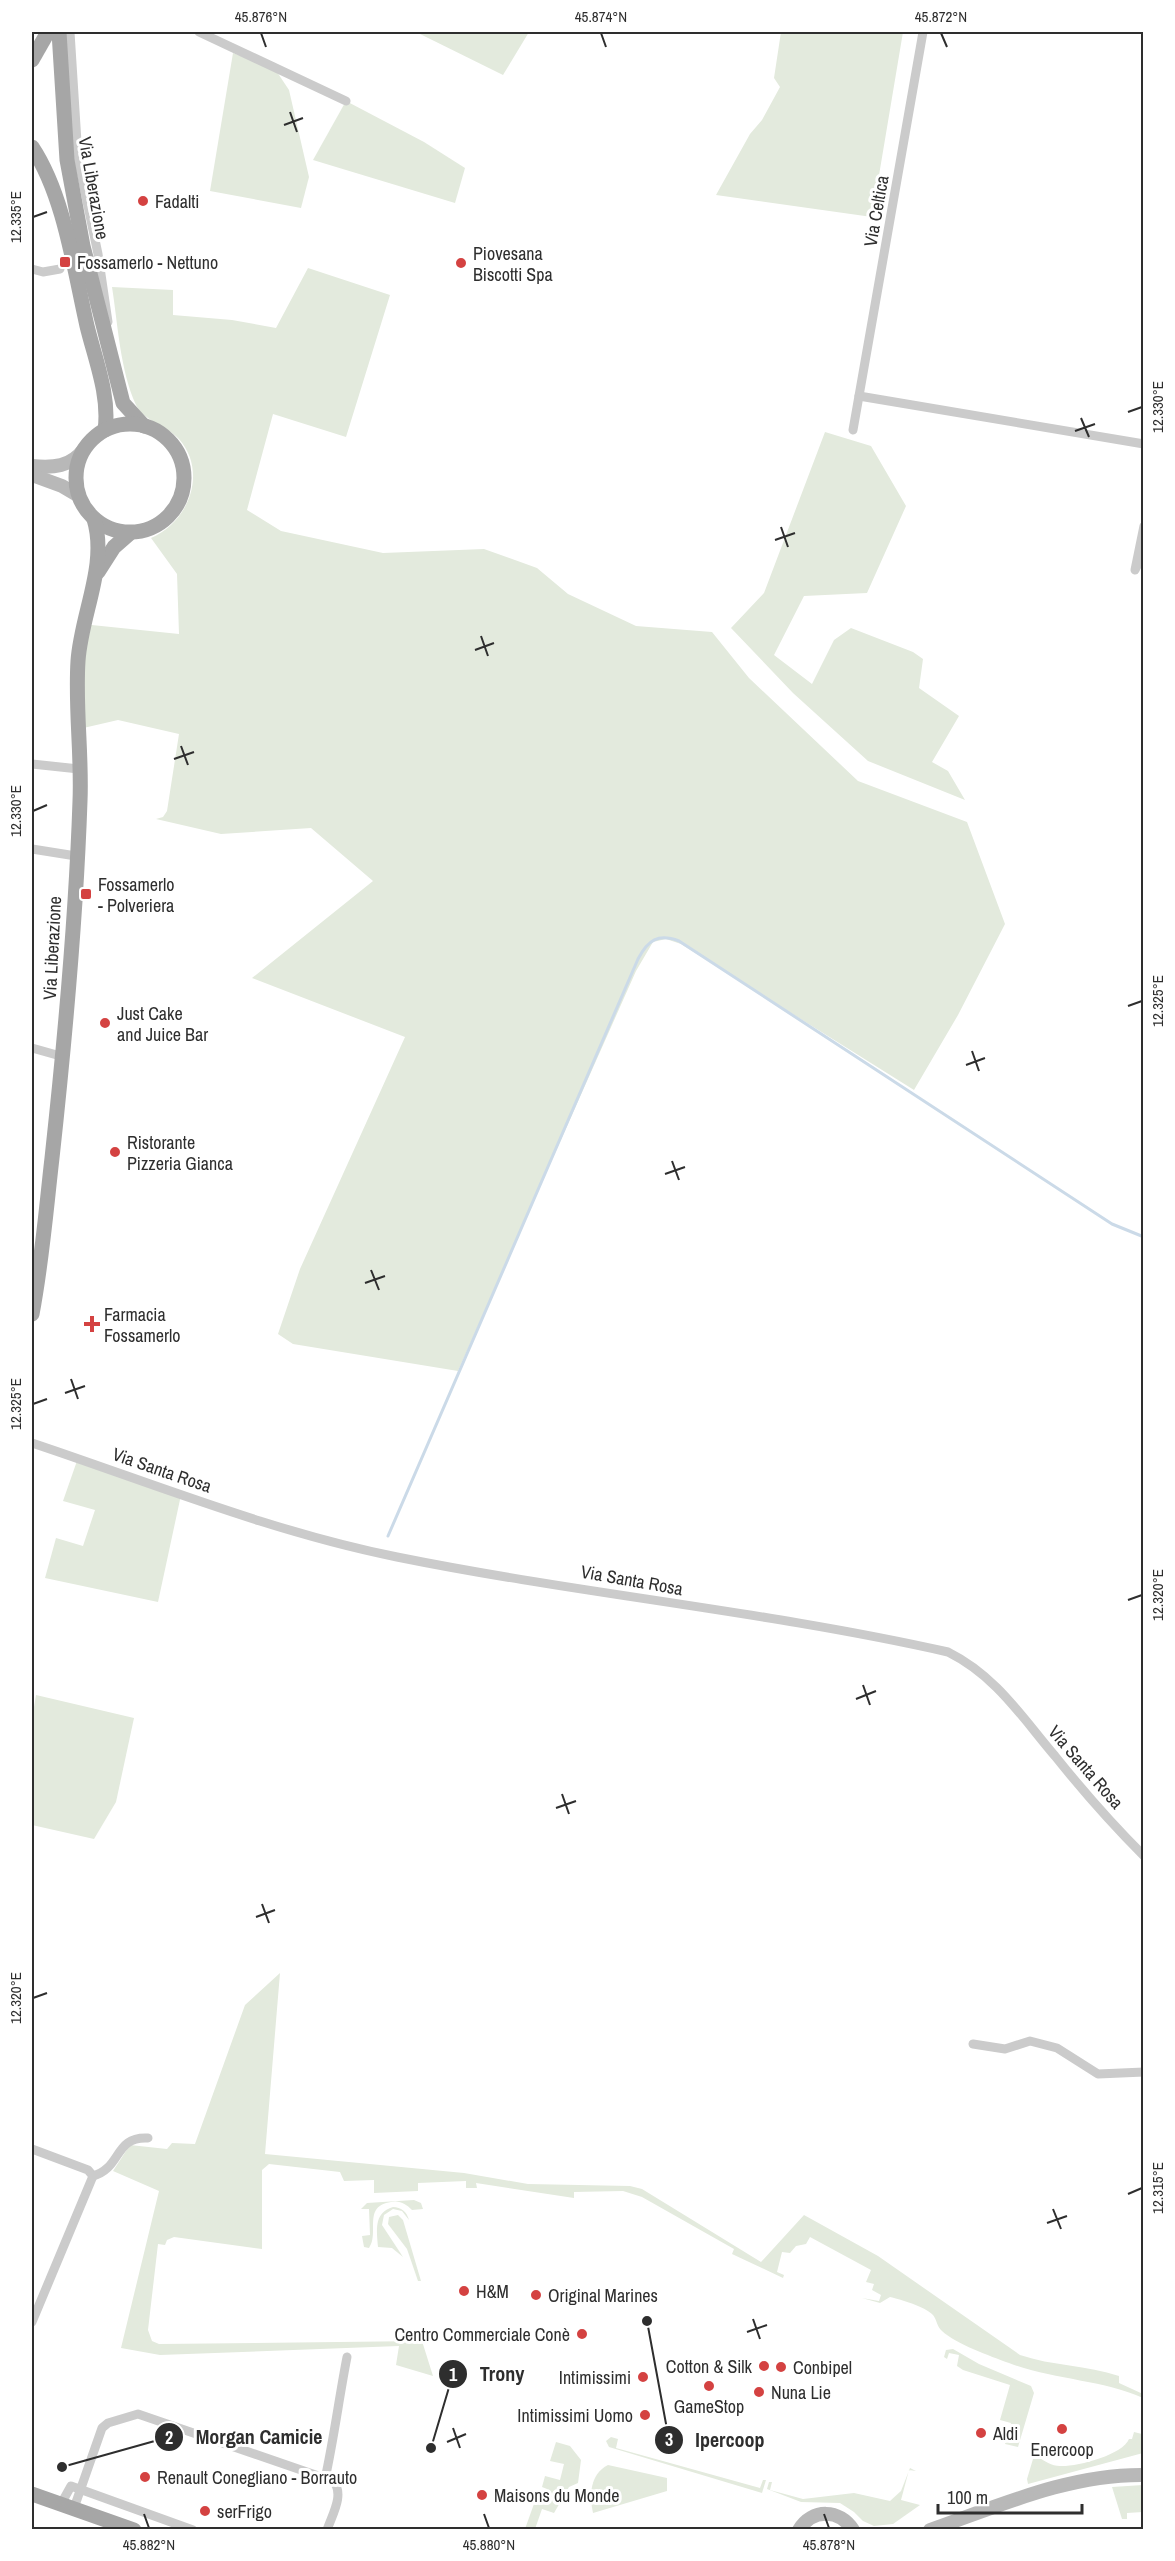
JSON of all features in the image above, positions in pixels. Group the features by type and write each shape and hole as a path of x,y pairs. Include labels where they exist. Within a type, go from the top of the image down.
{"main road":[{"path":"32,60 48,32"},
{"name":"Via Liberazione","path":"59,32 66,160 83,246 123,403 144,426"},
{"name":"Via Liberazione","path":"32,147 47,174 68,248 104,394 105,430"},
{"path":"118,425 144,426 164,437 178,454 184,484 180,500 166,518 146,530 130,533 117,531 94,519 78,496 76,480 78,464 84,449 105,430 118,425"},
{"name":"Via Liberazione","path":"32,1305 47,1222 64,1057 76,856 79,769 78,663 82,624 93,583 99,541 94,519"},
{"name":"Via Liberazione","path":"93,583 114,547 130,533"},
{"path":"32,2494 134,2529"}],"street":[{"name":"Via Liberazione","path":"70,32 78,158 104,286 109,348"},
{"path":"199,32 346,101"},
{"name":"Via Celtica","path":"853,430 922,32"},
{"path":"32,269 43,272 60,269"},
{"path":"860,396 1143,444"},
{"path":"32,466 63,465 78,458 84,449"},
{"path":"32,475 62,486 78,496"},
{"path":"1143,526 1134,574 1143,552"},
{"path":"32,764 79,769"},
{"path":"32,849 76,856"},
{"path":"32,1048 64,1057"},
{"name":"Via Santa Rosa","path":"35,1445 288,1529 396,1557 948,1652 973,1665 993,1682 1094,1803 1143,1856"},
{"path":"973,2044 1005,2049 1030,2041 1057,2048 1098,2074 1143,2072"},
{"path":"32,2322 93,2176 110,2168 127,2142 148,2138"},
{"path":"32,2149 88,2170 93,2176"},
{"path":"325,2479 347,2357"},
{"path":"68,2506 81,2490 102,2428 108,2422 138,2414 336,2484 339,2493 327,2529"},
{"path":"930,2529 1057,2487 1118,2475 1143,2465"},
{"path":"1118,2475 1143,2475"},
{"path":"81,2490 194,2529"},
{"path":"799,2529 809,2519 827,2513 844,2520 853,2529"}],"shaded area":[{"path":"416,32 529,32 503,75"},
{"path":"781,32 903,32 872,217 716,195 750,134 762,120 780,87 774,78"},
{"path":"233,53 275,69 289,90 309,177 301,208 210,191"},
{"path":"346,101 424,142 465,168 455,203 313,160"},
{"path":"308,268 390,295 346,437 273,414 247,510 281,531 383,553 484,549 537,568 568,594 636,626 712,632 749,678 858,781 967,822 1005,924 958,1015 914,1090 681,944 666,939 653,942 636,971 458,1371 293,1344 278,1334 300,1269 405,1037 252,978 373,881 311,828 221,834 156,819 163,817 167,811 179,734 118,720 79,729 82,624 179,634 177,574 151,538 164,531 184,508 193,481 188,452 179,439 150,420 136,405 126,377 112,287 173,290 173,315 232,320 276,328"},
{"path":"825,432 871,446 906,506 867,593 804,596 774,655 812,684 834,640 851,628 913,652 923,659 919,688 959,716 932,762 948,771 965,800 868,761 793,693 731,628 764,593"},
{"path":"78,1458 181,1495 158,1602 45,1578 56,1538 83,1546 95,1510 63,1501"},
{"path":"36,1695 134,1718 116,1802 94,1839 32,1825 32,1719"},
{"path":"280,1973 265,2154 464,2173 528,2184 630,2186 642,2189 761,2262 804,2215 878,2256 1020,2355 1119,2376 1119,2383 1143,2394 1143,2398 1110,2387 1042,2373 1009,2363 948,2336 940,2329 933,2315 919,2306 890,2297 880,2303 862,2298 879,2301 881,2295 872,2290 874,2284 866,2282 871,2270 810,2237 806,2244 796,2246 790,2253 782,2252 777,2272 784,2275 783,2278 732,2254 734,2249 642,2197 623,2191 574,2192 574,2198 476,2183 477,2188 466,2188 466,2181 418,2183 418,2191 374,2193 374,2180 344,2181 340,2172 269,2164 262,2170 262,2249 174,2237 167,2240 165,2245 158,2244 148,2330 152,2341 159,2344 422,2341 433,2376 396,2365 399,2346 160,2355 121,2348 159,2191 113,2171 130,2145 167,2149 172,2143 195,2144 245,2005"},
{"path":"414,2200 421,2203 423,2209 412,2210 403,2203 394,2202 377,2209 374,2214 372,2242 369,2248 364,2247 362,2236 370,2235 369,2209 361,2209 367,2203"},
{"path":"393,2207 403,2210 409,2220 402,2211 393,2209 384,2215 382,2225 403,2257 392,2248 378,2247 379,2218"},
{"path":"398,2215 403,2220 421,2281 418,2281 407,2249 388,2224 389,2217"},
{"path":"953,2349 979,2364 1031,2386 1034,2393 1018,2447 1005,2444 1011,2423 1000,2420 1010,2385 963,2370 957,2366 959,2355 949,2353 947,2359 944,2357 946,2350"},
{"path":"1143,2427 1143,2453 1028,2484 1027,2479 1033,2459 1038,2457 1051,2464 1067,2466 1098,2459 1125,2445 1129,2439 1132,2439 1134,2432 1142,2434"},
{"path":"611,2437 618,2439 616,2448 760,2488 763,2480 766,2480 762,2493 609,2447 606,2441"},
{"path":"556,2442 570,2446 581,2460 578,2483 569,2487 554,2513 542,2509 535,2529 525,2529 535,2501 547,2489 542,2487 545,2476 560,2480 564,2464 550,2461"},
{"path":"608,2465 667,2478 667,2491 593,2513 591,2492 594,2479"},
{"path":"909,2472 901,2500 920,2505 893,2524 874,2526 863,2521 840,2503 801,2502 767,2489 769,2482 772,2482 770,2490 803,2499 854,2493 890,2501 901,2491"},
{"path":"1143,2485 1143,2512 1127,2513 1127,2519 1122,2519 1112,2487"}],"waterway":[{"path":"388,1536 638,959 646,947 659,938 679,941 1112,1224 1144,1237"}],"place":[{"name":"Fadalti","path":"143,201"},
{"name":"Fossamerlo - Nettuno","path":"65,262"},
{"name":"Piovesana Biscotti Spa","path":"461,263"},
{"name":"Fossamerlo - Polveriera","path":"86,894"},
{"name":"Just Cake and Juice Bar","path":"105,1023"},
{"name":"Ristorante Pizzeria Gianca","path":"115,1152"},
{"name":"Farmacia Fossamerlo","path":"92,1324"},
{"name":"H&M","path":"464,2291"},
{"name":"Original Marines","path":"536,2295"},
{"name":"Ipercoop","path":"647,2321"},
{"name":"Centro Commerciale Conè","path":"582,2334"},
{"name":"Cotton & Silk","path":"764,2366"},
{"name":"Conbipel","path":"781,2367"},
{"name":"Intimissimi","path":"643,2377"},
{"name":"GameStop","path":"709,2386"},
{"name":"Nuna Lie","path":"759,2392"},
{"name":"Intimissimi Uomo","path":"645,2415"},
{"name":"Enercoop","path":"1062,2429"},
{"name":"Aldi","path":"981,2433"},
{"name":"Trony","path":"431,2448"},
{"name":"Morgan Camicie","path":"62,2467"},
{"name":"Renault Conegliano - Borrauto","path":"145,2477"},
{"name":"Maisons du Monde","path":"482,2495"},
{"name":"serFrigo","path":"205,2511"}]}
